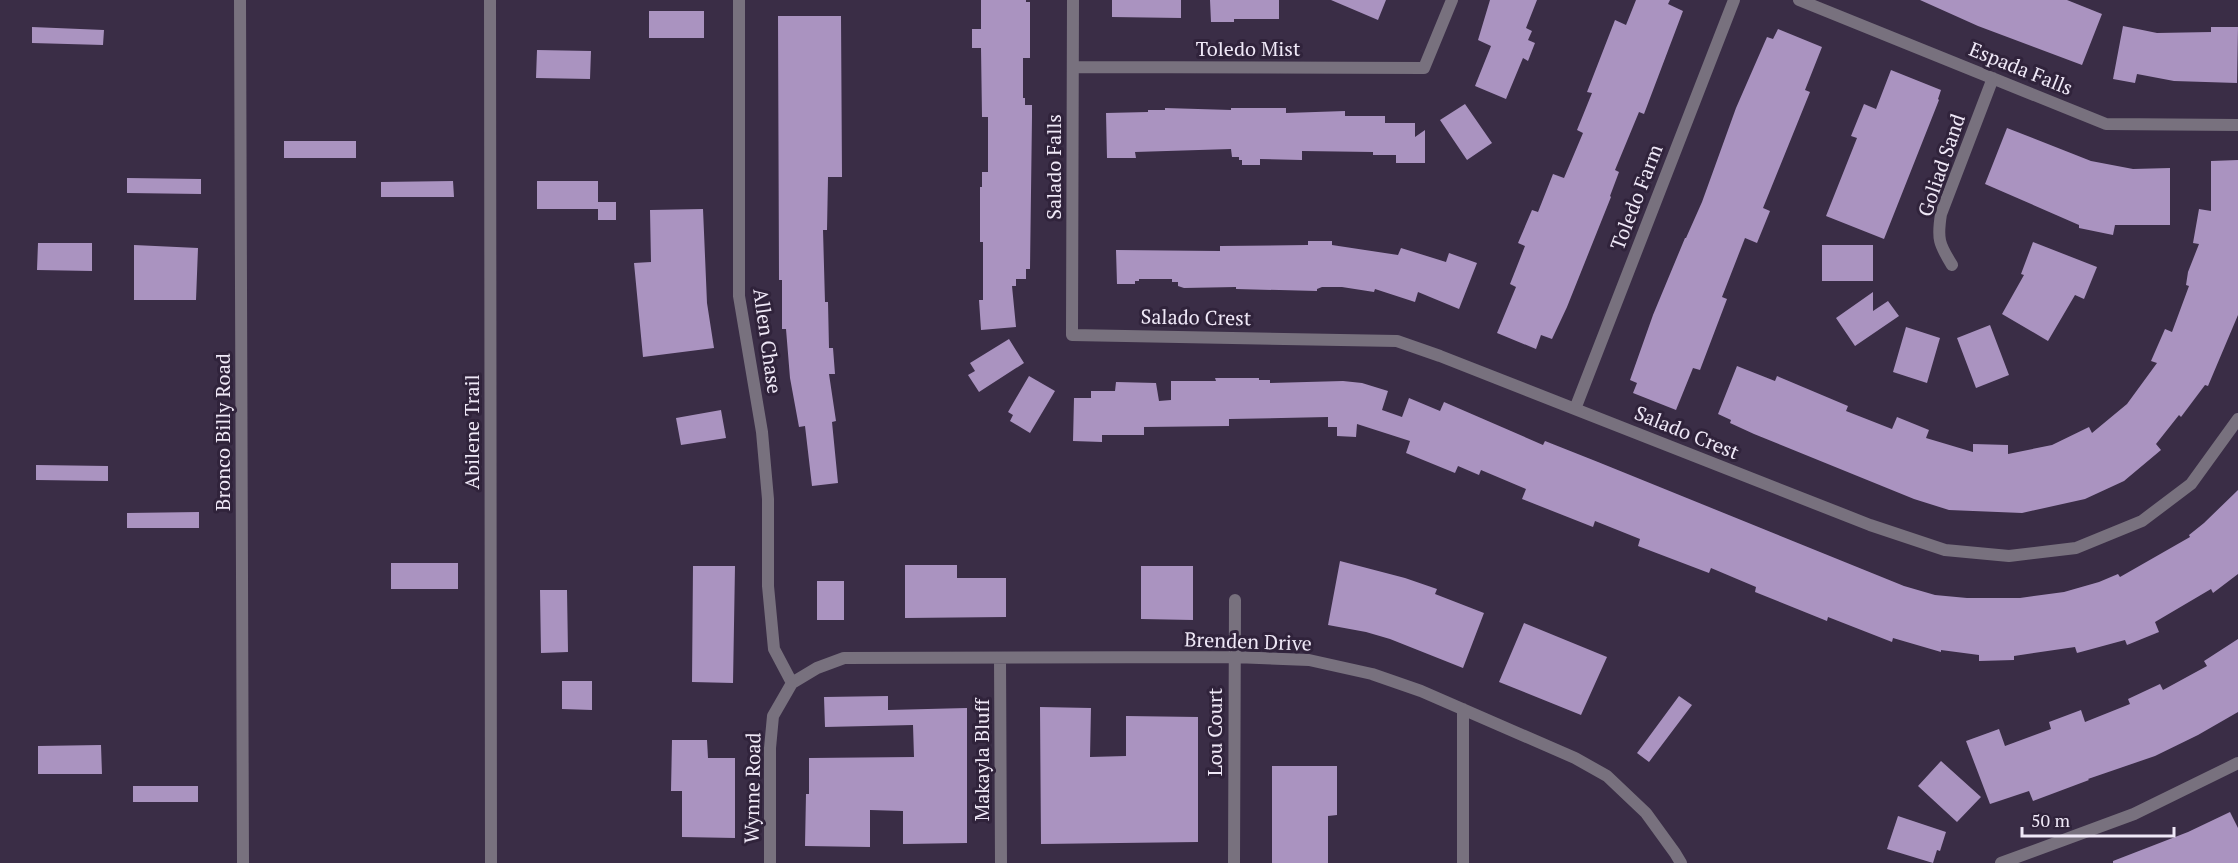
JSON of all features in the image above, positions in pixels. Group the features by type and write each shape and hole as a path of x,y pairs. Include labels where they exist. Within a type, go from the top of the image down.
{"street":[{"name":"Bronco Billy Road","path":"240,0 243,863"},
{"name":"Abilene Trail","path":"490,0 491,863"},
{"name":"Allen Chase","path":"739,0 740,296 762,432 768,499 768,586 774,649 792,683"},
{"name":"Salado Falls","path":"1072,335 1073,0"},
{"name":"Toledo Mist","path":"1073,67 1424,68 1452,0"},
{"name":"Toledo Farm","path":"1575,409 1734,0"},
{"name":"Espada Falls","path":"1799,0 2106,124 2238,124"},
{"name":"Goliad Sand","path":"1952,265 1942,249 1938,234 1941,214 1993,78"},
{"name":"Salado Crest","path":"1072,335 1397,341 1870,525 1945,550 2010,556 2076,548 2142,521 2191,484 2238,419"},
{"name":"Lou Court","path":"1234,600 1234,863"},
{"name":"Brenden Drive","path":"792,683 817,668 844,658 1234,657 1309,660 1361,672 1421,691 1575,758 1607,776 1646,813 1681,863"},
{"name":"Makayla Bluff","path":"1000,658 1001,863"},
{"name":"Wynne Road","path":"770,863 770,748 774,716 792,683"},
{"path":"1463,709 1463,863"},
{"path":"2001,862 2134,814 2238,763"}],"building":[{"path":"981,0 1026,0 1030,2 1030,58 1023,58 1023,98 1025,98 1025,105 1032,105 1032,117 1030,269 1026,269 1026,279 1016,279 1016,286 1012,286 1016,327 981,330 979,300 983,300 983,242 980,242 980,187 982,187 982,172 988,172 988,117 982,117 981,48 972,48 972,29 981,29"},
{"path":"1112,0 1181,0 1181,18 1112,17"},
{"path":"1210,0 1279,0 1279,19 1234,19 1234,22 1211,22"},
{"path":"1331,0 1386,0 1378,20"},
{"path":"1490,0 1537,0 1526,28 1532,31 1528,40 1535,43 1528,61 1523,58 1506,99 1475,86 1491,46 1478,40"},
{"path":"1636,0 1670,0 1668,4 1683,11 1644,114 1639,112 1615,170 1619,172 1611,197 1567,307 1552,339 1541,335 1536,349 1497,333 1516,287 1510,284 1525,246 1518,243 1532,210 1538,212 1553,174 1564,178 1583,133 1577,130 1592,93 1587,92 1615,20 1626,25"},
{"path":"1920,0 2067,0 2102,14 2082,65 1978,26"},
{"path":"649,11 704,11 704,38 649,38"},
{"path":"778,16 841,16 842,177 828,177 827,230 823,230 825,302 828,302 829,348 833,348 835,374 829,374 836,421 832,422 838,483 812,486 805,426 799,427 790,378 786,329 782,329 782,280 779,280"},
{"path":"2123,26 2157,33 2211,32 2211,27 2238,27 2237,83 2174,81 2137,74 2135,83 2113,79"},
{"path":"32,27 104,30 103,45 32,43"},
{"path":"1778,29 1822,47 1805,90 1810,92 1763,208 1770,211 1757,243 1745,238 1722,297 1727,299 1700,370 1693,368 1676,410 1633,393 1637,383 1630,380 1653,315 1702,202 1736,108 1767,37 1773,39"},
{"path":"537,50 591,51 590,79 536,78"},
{"path":"1891,70 1941,90 1884,239 1826,216 1857,138 1851,136 1864,104 1876,109"},
{"path":"1465,104 1492,143 1467,160 1440,120"},
{"path":"1165,108 1231,110 1231,108 1286,108 1286,113 1345,111 1345,116 1385,116 1385,123 1415,123 1415,137 1425,130 1425,163 1396,163 1396,155 1373,155 1373,152 1302,151 1302,160 1260,159 1260,165 1242,165 1239,157 1232,157 1231,149 1135,152 1136,158 1107,158 1106,113 1148,112 1148,110 1165,110"},
{"path":"2007,128 2091,161 2133,169 2170,168 2170,225 2115,225 2113,235 2079,228 2079,225 1985,184"},
{"path":"284,141 356,141 356,158 284,158"},
{"path":"2238,160 2238,315 2208,386 2205,385 2181,417 2179,415 2156,444 2161,450 2124,481 2085,499 2022,513 1949,510 1914,499 1754,434 1730,423 1731,420 1718,414 1737,366 1775,381 1777,376 1848,406 1846,411 1892,429 1897,417 1929,430 1926,438 1973,452 1973,444 2008,445 2008,454 2052,445 2089,427 2092,433 2127,404 2157,363 2151,361 2165,329 2172,332 2189,286 2186,285 2188,272 2199,244 2193,243 2199,209 2211,211 2211,161"},
{"path":"127,178 201,179 201,194 127,193"},
{"path":"453,181 454,197 381,197 381,182"},
{"path":"537,181 598,181 598,209 537,209"},
{"path":"598,202 616,202 616,220 598,220"},
{"path":"703,209 707,303 714,348 643,357 634,263 651,262 650,210"},
{"path":"1308,241 1332,241 1332,245 1398,255 1401,248 1446,262 1449,253 1477,263 1459,309 1418,292 1415,302 1375,289 1374,292 1342,287 1322,287 1317,291 1236,289 1236,287 1184,288 1178,286 1178,282 1172,282 1172,279 1139,279 1135,281 1135,284 1117,284 1116,250 1220,251 1220,246 1308,245"},
{"path":"2033,242 2097,267 2084,299 2075,295 2048,341 2002,314 2024,275 2021,274"},
{"path":"38,243 92,243 92,271 37,270"},
{"path":"134,245 198,248 196,300 134,300"},
{"path":"1822,245 1873,245 1873,281 1822,281"},
{"path":"1873,292 1873,311 1888,301 1899,316 1855,346 1836,318"},
{"path":"1990,325 2009,375 1976,388 1957,338"},
{"path":"1906,327 1940,338 1927,383 1893,372"},
{"path":"1009,339 1024,363 979,392 968,375 975,371 970,363"},
{"path":"1029,376 1055,391 1030,433 1010,421 1013,415 1008,412"},
{"path":"1215,378 1259,378 1259,380 1270,380 1270,383 1343,381 1362,383 1388,391 1382,410 1402,417 1409,398 1440,411 1444,402 1543,445 1545,441 1904,586 1935,595 1967,598 2020,598 2064,592 2118,574 2120,577 2190,537 2189,535 2238,490 2238,574 2213,593 2211,589 2155,622 2159,632 2127,645 2125,640 2077,653 2075,647 2014,656 2014,660 1979,661 1979,655 1941,650 1941,652 1893,638 1892,642 1828,617 1827,621 1755,592 1756,587 1711,568 1709,573 1638,546 1640,539 1595,521 1593,527 1522,499 1526,489 1481,470 1479,475 1458,466 1455,473 1406,453 1410,441 1357,424 1356,437 1337,436 1337,427 1328,427 1328,417 1229,419 1229,426 1144,427 1144,435 1102,435 1102,442 1073,441 1074,398 1091,398 1091,391 1115,391 1116,382 1156,383 1159,401 1171,400 1171,381 1216,381"},
{"path":"721,410 726,438 681,445 676,418"},
{"path":"36,465 108,466 108,481 36,480"},
{"path":"199,512 199,528 127,528 127,513"},
{"path":"1340,561 1437,589 1435,594 1484,613 1463,668 1390,639 1328,625"},
{"path":"391,563 458,563 458,589 391,589"},
{"path":"905,565 957,565 957,578 1006,578 1006,617 905,618"},
{"path":"693,566 735,566 733,683 692,682"},
{"path":"1141,566 1193,566 1193,620 1141,619"},
{"path":"817,581 844,581 844,620 817,620"},
{"path":"540,590 567,590 568,652 541,653"},
{"path":"1524,623 1607,657 1581,715 1499,682"},
{"path":"2238,639 2238,712 2155,756 2033,801 2029,791 1990,804 1966,741 1999,729 2005,746 2051,729 2049,722 2081,710 2085,722 2130,704 2128,699 2160,684 2163,690 2207,666 2204,661"},
{"path":"562,681 592,681 592,710 562,709"},
{"path":"888,696 888,710 967,708 967,843 903,844 903,811 870,810 870,847 805,846 809,758 914,757 913,725 825,727 824,697"},
{"path":"1679,696 1692,705 1649,762 1637,753"},
{"path":"1040,707 1091,708 1090,757 1126,756 1126,716 1198,717 1198,842 1041,844"},
{"path":"672,740 707,740 708,758 735,758 735,838 682,837 682,791 671,791"},
{"path":"101,745 102,774 38,774 38,746"},
{"path":"1941,761 1981,797 1957,822 1918,786"},
{"path":"1272,766 1337,766 1337,815 1328,816 1328,863 1272,863"},
{"path":"133,786 198,786 198,802 133,802"},
{"path":"2230,812 2238,828 2238,863 2113,863 2113,861 2188,832"},
{"path":"1898,816 1946,832 1940,851 1937,850 1933,863 1887,849"}]}
